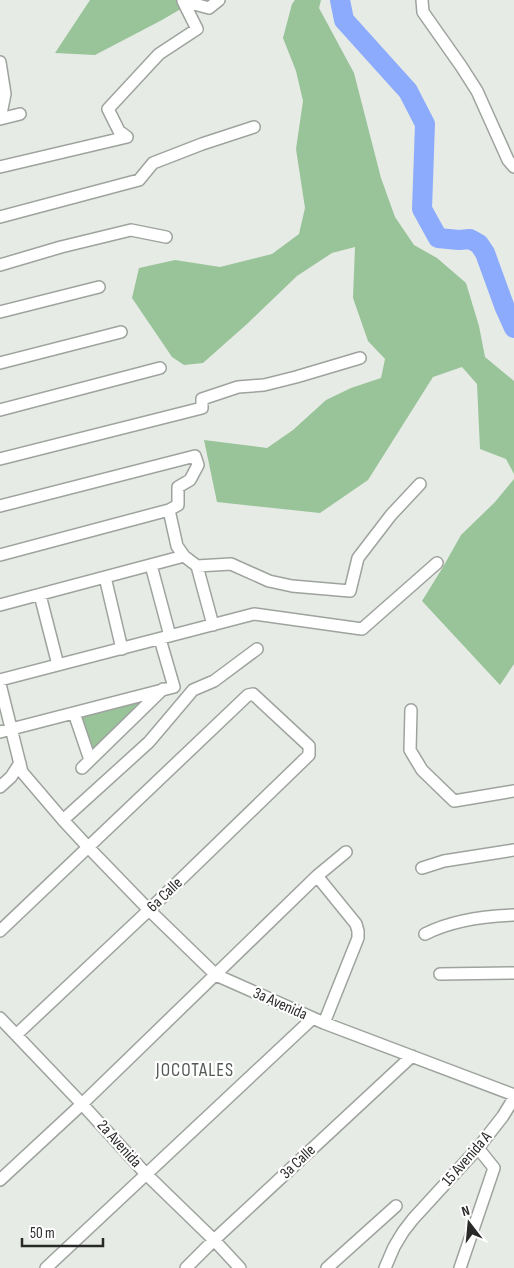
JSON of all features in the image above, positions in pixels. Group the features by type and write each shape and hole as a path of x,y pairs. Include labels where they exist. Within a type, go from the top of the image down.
{"street":[{"path":"0,167 126,137 119,131 108,109 159,54 197,30 183,1 209,8 219,0"},
{"path":"422,0 423,12 477,90 508,160 514,167"},
{"path":"0,62 5,94 0,119 20,114"},
{"path":"0,217 139,180 153,163 254,126"},
{"path":"0,265 61,247 131,230 166,237"},
{"path":"0,312 99,287"},
{"path":"0,362 121,332"},
{"path":"0,459 202,408 202,399 238,387 272,383 360,358"},
{"path":"0,410 160,368"},
{"path":"0,506 194,456 198,465 190,480 178,487 178,505 169,510 0,555"},
{"path":"197,566 231,564 269,581 292,586 350,590 358,558 391,515 420,484"},
{"path":"169,510 177,546 184,556 197,566 214,625"},
{"path":"0,605 184,556"},
{"path":"0,680 254,614 362,629 437,563"},
{"path":"6,731 174,687 151,565"},
{"path":"105,577 122,649"},
{"path":"40,595 58,665"},
{"path":"63,820 150,742 193,690 214,681 257,649"},
{"name":"3a Avenida","path":"0,684 6,731 22,772 88,847 216,975 318,1021 514,1096"},
{"path":"74,713 86,764 164,689"},
{"name":"6a Calle","path":"16,1035 149,910 309,755 309,746 253,694 248,695 88,847"},
{"path":"411,710 410,750 422,770 454,801 514,791"},
{"path":"0,787 20,763"},
{"path":"0,931 88,847"},
{"path":"422,868 444,861 514,850"},
{"path":"0,1180 82,1104 317,876 346,852"},
{"path":"46,1268 146,1174 318,1021 358,938 358,931 356,924 317,876"},
{"path":"424,934 454,922 514,915"},
{"path":"440,974 514,974"},
{"name":"2a Avenida","path":"0,1018 146,1174 240,1268"},
{"name":"3a Calle","path":"186,1268 412,1056"},
{"name":"15 Avenida A","path":"385,1268 394,1247 413,1219 508,1118 514,1096"},
{"path":"460,1268 494,1168 478,1148"},
{"path":"326,1268 396,1206"}],"green space":[{"path":"90,0 196,0 95,55 55,53"},
{"path":"295,0 321,0 319,8 354,73 381,178 395,217 414,245 437,258 466,283 479,326 485,357 514,381 514,474 506,459 480,449 477,384 462,367 433,377 368,480 320,513 217,502 204,440 267,448 293,430 326,400 351,388 381,378 385,359 368,341 353,298 355,247 332,253 297,276 203,363 184,365 172,357 132,298 139,268 175,260 220,267 272,254 299,234 305,208 296,149 303,101 296,71 283,38 292,4"},
{"path":"514,479 514,664 500,685 422,601 461,535 495,502"},
{"path":"164,689 90,760 74,713"}],"waterway":[{"path":"340,0 344,20 408,91 425,124 422,209 438,238 470,239 479,244 485,253 514,328"}],"district":[{"name":"JOCOTALES","path":"195,1070"}]}
